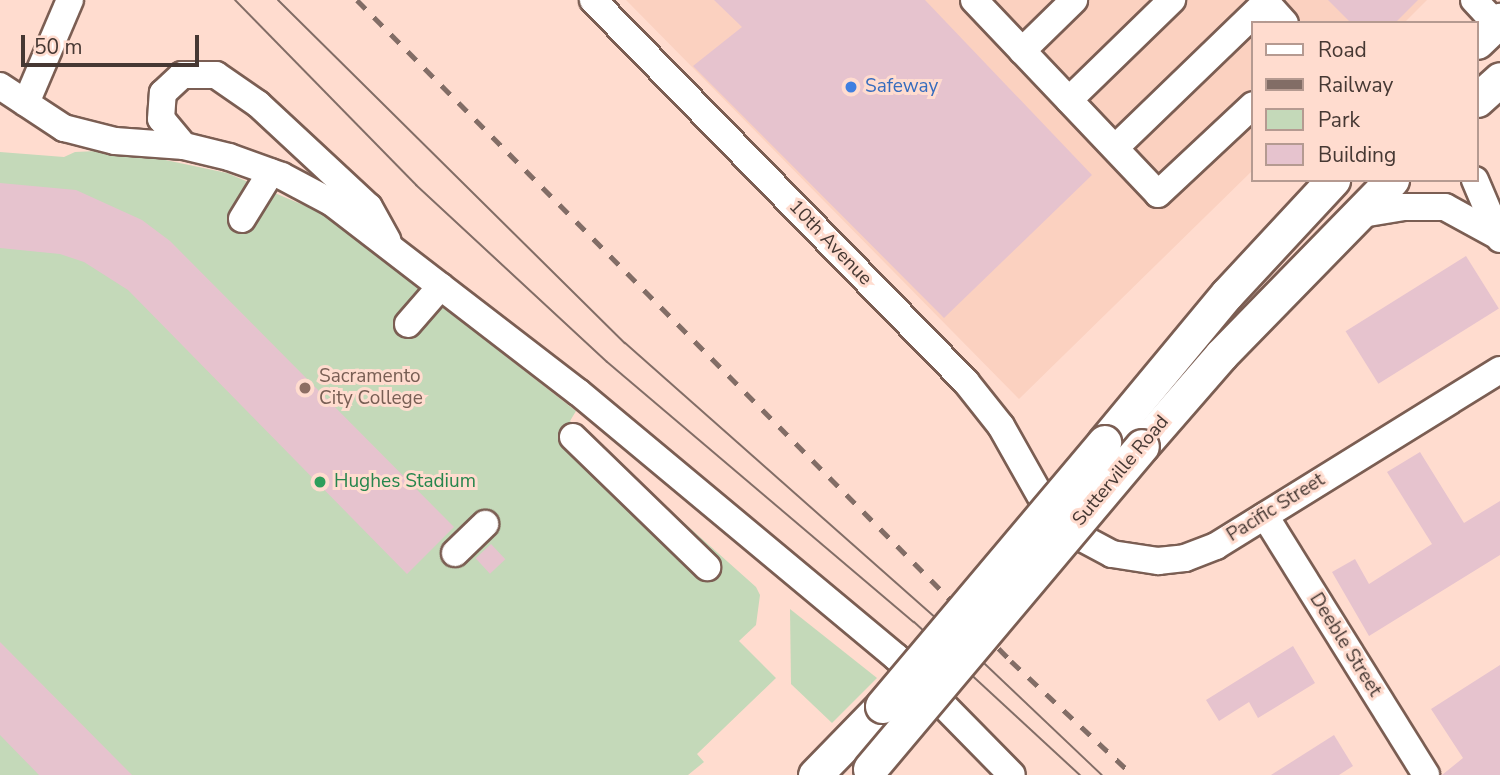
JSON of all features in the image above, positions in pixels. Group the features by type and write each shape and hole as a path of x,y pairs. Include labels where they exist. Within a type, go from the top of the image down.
{"main road":[{"name":"Sutterville Road","path":"815,775 882,706 1227,293 1331,182"},
{"name":"Sutterville Road","path":"867,772 1221,355 1390,182"}],"street":[{"path":"26,103 71,0"},
{"name":"10th Avenue","path":"593,0 966,382 1020,456 1045,504"},
{"path":"974,0 1158,194 1252,106"},
{"path":"1022,51 1074,0"},
{"path":"1069,100 1172,0"},
{"path":"1474,0 1493,29"},
{"path":"1115,149 1265,1 1283,21"},
{"path":"184,146 161,119 163,93 182,75 216,75 258,104 369,206 391,248"},
{"path":"0,86 64,128 115,141 184,146 271,172 331,202 585,398 896,657 1012,775"},
{"path":"242,219 271,172"},
{"path":"1476,182 1499,238"},
{"path":"1356,215 1404,207 1445,207 1499,238"},
{"path":"408,324 441,286"},
{"name":"Pacific Street","path":"1045,504 1067,530 1112,555 1158,561 1185,558 1216,546 1500,370"},
{"path":"573,437 707,567"},
{"name":"Deeble Street","path":"1265,516 1426,775"},
{"path":"455,553 485,524"}],"shaded area":[{"path":"626,0 1427,0 1406,21 1252,21 1252,171 1019,399"}],"green space":[{"name":"Hughes Stadium","path":"118,150 227,173 322,213 576,411 570,421 756,587 760,595 756,625 739,641 776,678 697,754 704,762 688,775 0,775 0,152 64,157 75,152"},
{"path":"790,609 877,678 832,723 791,684"}],"building":[{"path":"714,0 925,0 1092,175 944,318 693,66 742,27"},
{"path":"1328,0 1418,0 1397,21 1349,21"},
{"path":"0,183 76,190 142,220 170,241 454,527 407,574 128,290 84,262 60,254 0,248"},
{"path":"1466,256 1499,309 1378,384 1346,331"},
{"path":"1420,452 1464,523 1500,501 1500,555 1369,636 1332,572 1355,559 1369,584 1432,544 1387,472"},
{"path":"491,544 505,559 490,574 476,558"},
{"path":"0,642 132,775 39,775 0,735"},
{"path":"1293,646 1315,683 1258,718 1249,702 1219,721 1206,700"},
{"path":"1500,665 1500,775 1442,775 1463,758 1431,709"},
{"path":"1334,735 1353,766 1339,775 1271,775"}],"tram line":[{"path":"235,0 416,185 607,362 914,622 1080,775"},
{"path":"278,0 625,343 948,629 1102,775"}],"railway":[{"path":"357,0 1011,661 1133,775"}],"place":[{"name":"Safeway","path":"851,87"},
{"name":"Sacramento City College","path":"305,388"},
{"name":"Hughes Stadium","path":"320,482"}]}
